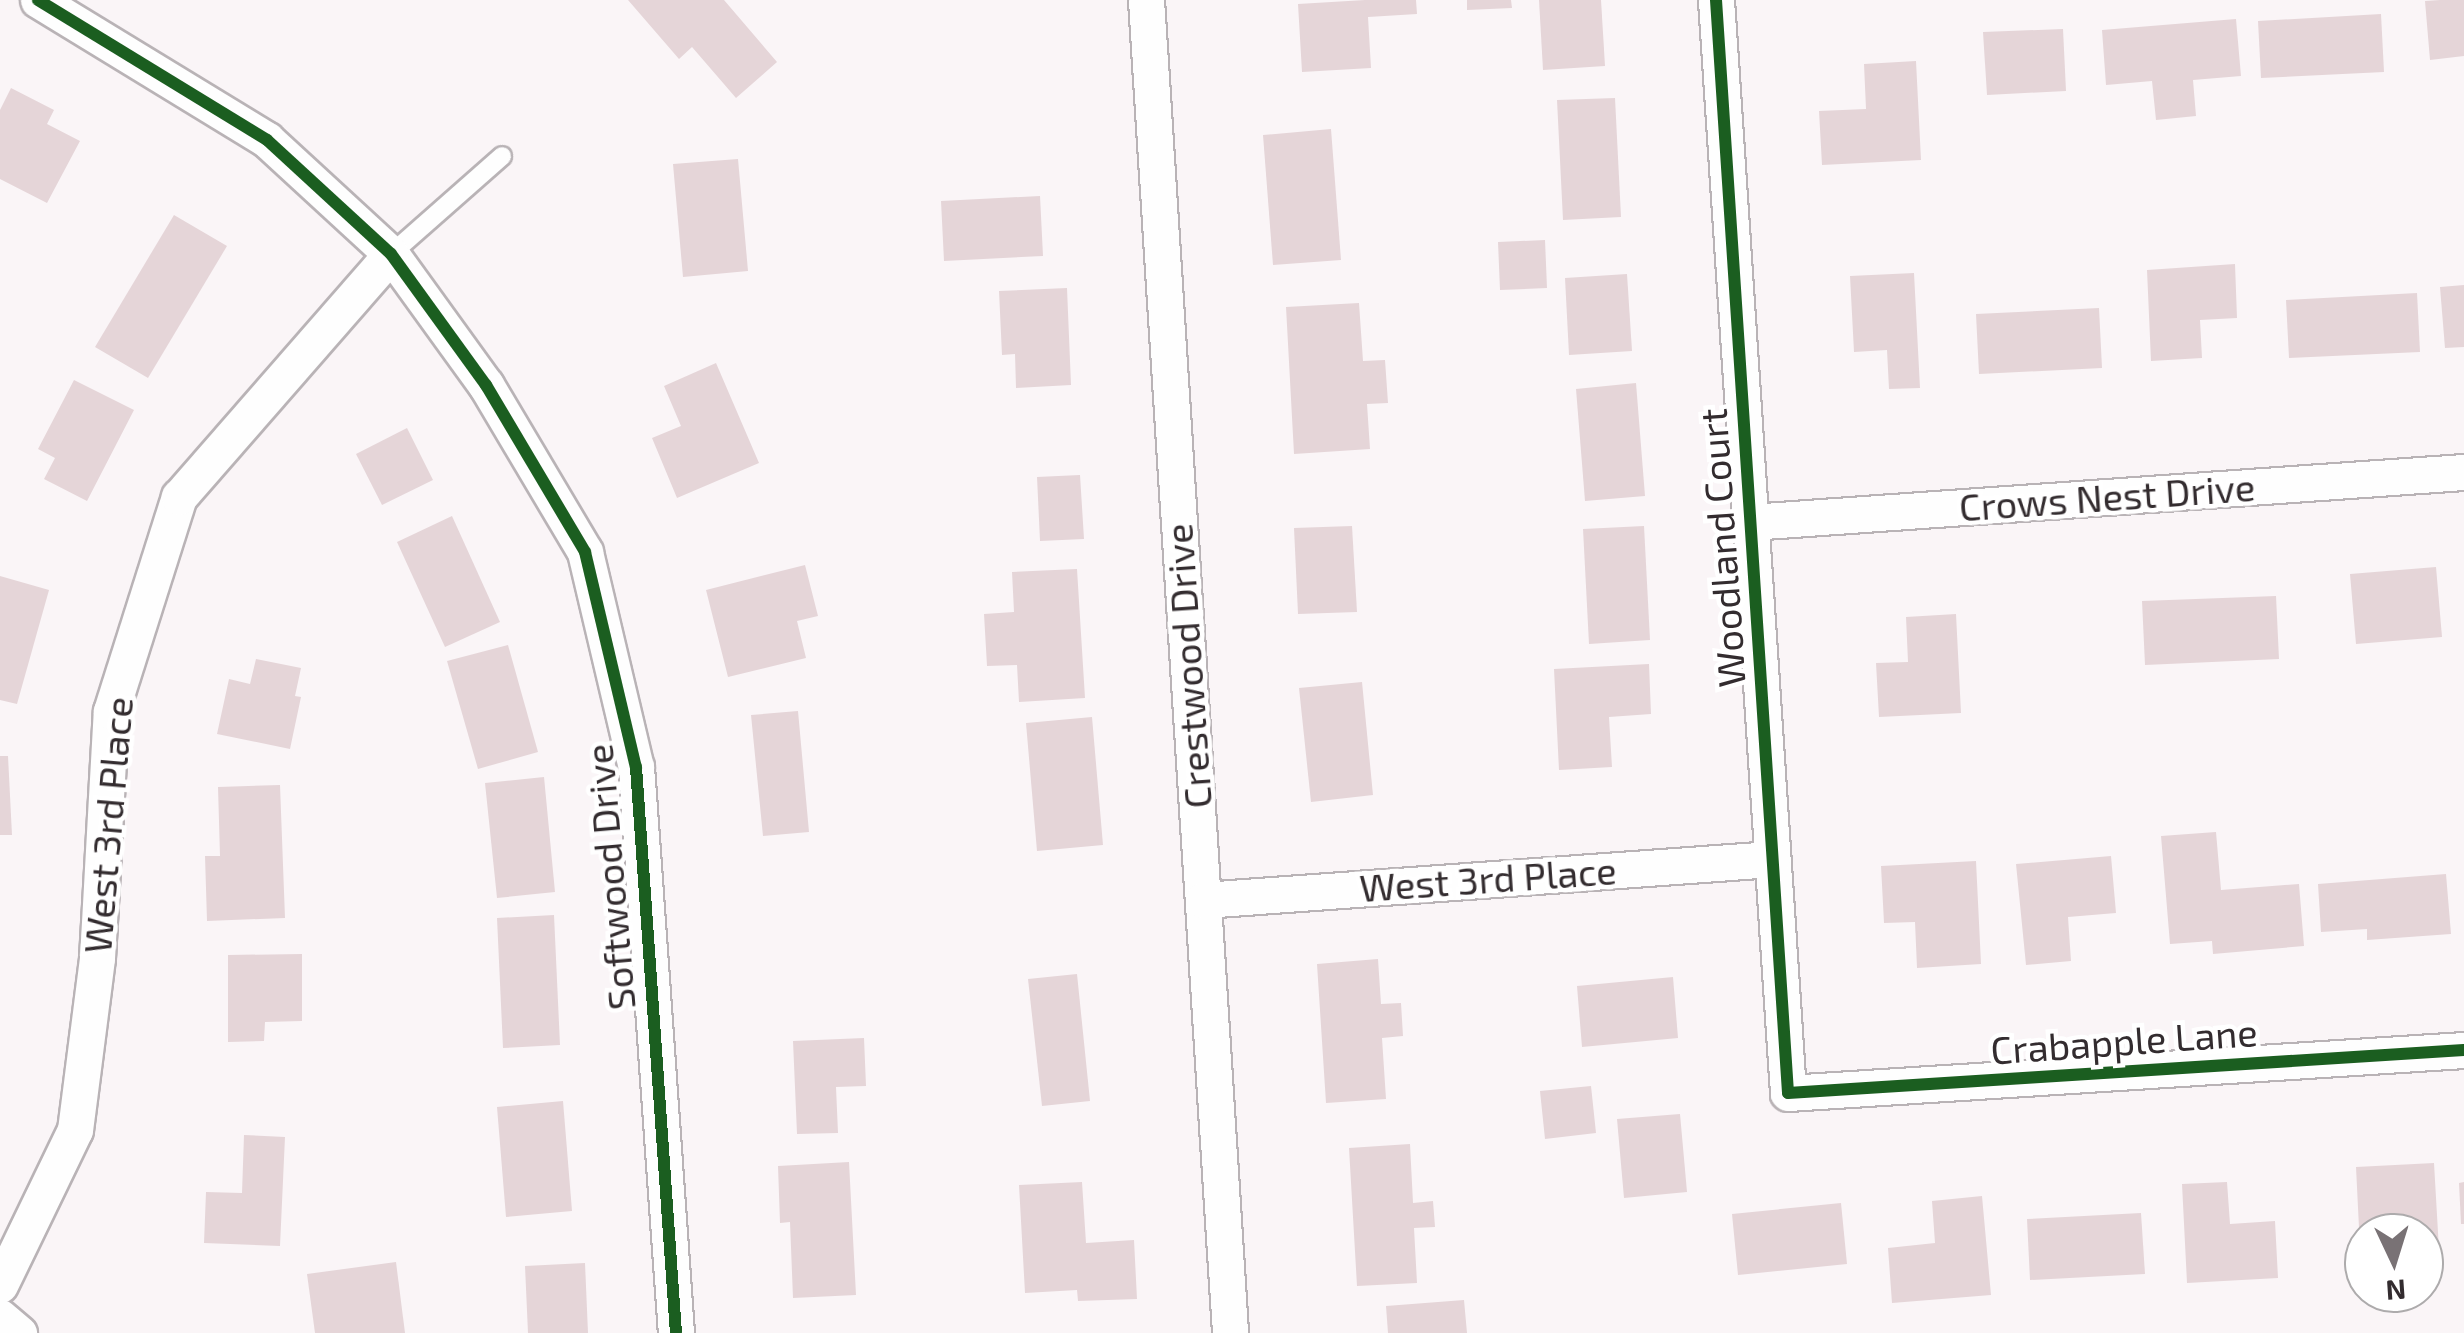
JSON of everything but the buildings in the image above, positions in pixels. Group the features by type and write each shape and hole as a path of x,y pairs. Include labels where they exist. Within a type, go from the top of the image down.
{"street":[{"name":"Softwood Drive","path":"38,0 267,140 390,254 486,385 584,552 636,767 676,1333"},
{"name":"Crestwood Drive","path":"1146,0 1230,1333"},
{"name":"Woodland Court","path":"1716,0 1788,1093"},
{"name":"West 3rd Place","path":"0,1285 75,1130 98,958 110,712 179,497 390,254"},
{"name":"Crows Nest Drive","path":"1750,522 2464,472"},
{"name":"West 3rd Place","path":"1203,900 1772,858"},
{"name":"Crabapple Lane","path":"1788,1093 2464,1050"},
{"path":"0,1317 18,1333"}],"lane":[{"path":"390,254 502,156"}],"cycle path":[{"path":"38,0 267,140 391,254 486,385 585,552 636,767 676,1333"},
{"path":"1716,0 1788,1093 2464,1050"}]}
